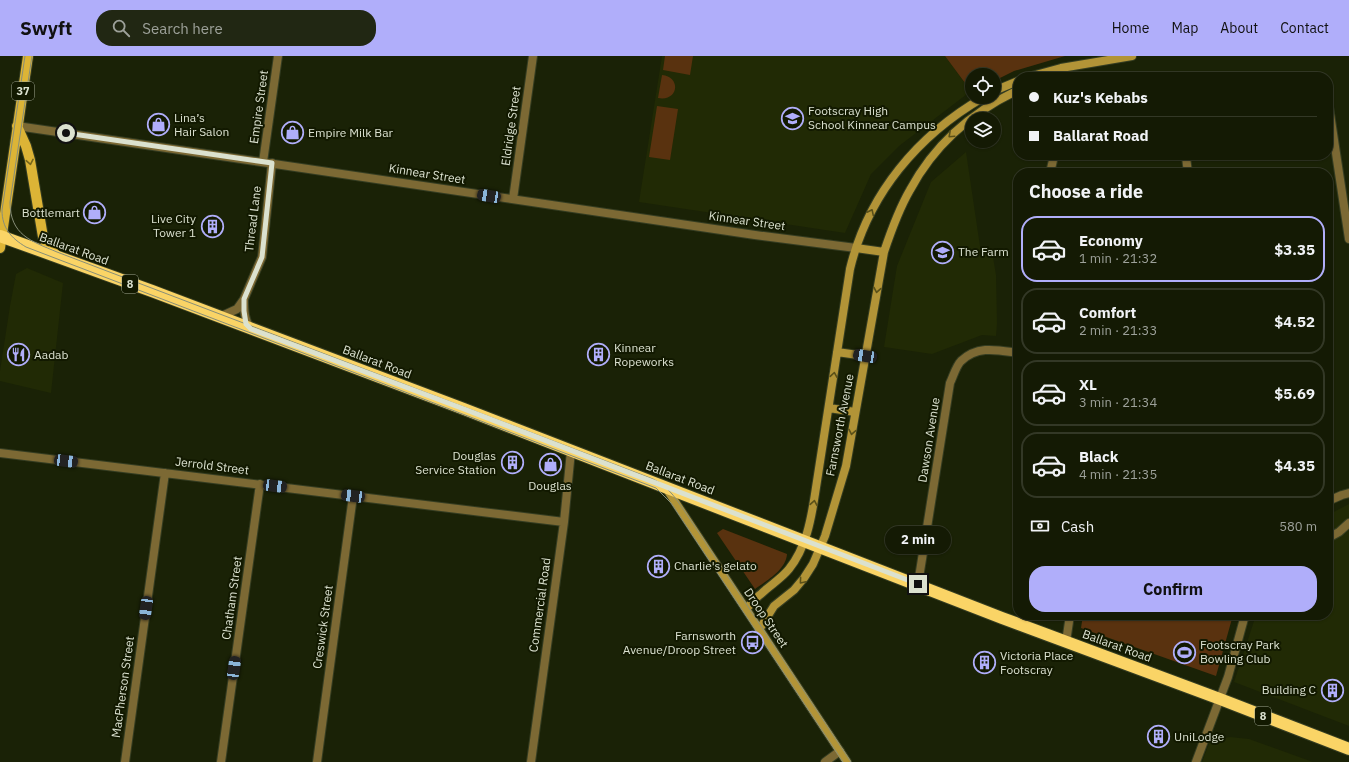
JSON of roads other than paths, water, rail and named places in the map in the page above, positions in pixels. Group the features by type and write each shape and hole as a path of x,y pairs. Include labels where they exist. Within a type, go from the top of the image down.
{"highway":[{"name":"Ballarat Road","path":"1,241 61,259 251,329 1349,749"}],"main road":[{"name":"37","path":"1,241 28,56"},
{"path":"1045,72 1132,56"},
{"path":"1066,72 1100,62"},
{"path":"1001,89 1013,83"},
{"name":"Farnsworth Avenue","path":"759,630 774,606 794,590 810,570 821,547 844,474 884,252 894,224 909,191 933,155 966,122 993,103 1013,93"},
{"name":"Farnsworth Avenue","path":"746,609 760,594 789,570 804,541 810,523 850,269 856,248 876,202 884,188 899,169 936,129 947,120 973,104"},
{"path":"17,126 26,146 30,160 44,240 52,251 61,259"},
{"path":"856,248 884,252"},
{"path":"837,352 865,356"},
{"path":"829,408 856,412"},
{"name":"Droop Street","path":"666,487 847,762"}],"street":[{"name":"Empire Street","path":"263,162 278,56"},
{"name":"Eldridge Street","path":"512,199 532,56"},
{"name":"Kinnear Street","path":"17,126 756,235 856,248"},
{"path":"1333,133 1349,239"},
{"name":"Thread Lane","path":"215,316 224,315 237,309 244,299 262,257 272,163"},
{"name":"Thread Lane","path":"244,299 246,324 251,329"},
{"name":"Dawson Avenue","path":"918,584 950,384 960,361 978,350 1013,352"},
{"name":"Commercial Road","path":"531,762 564,522 571,451"},
{"name":"Jerrold Street","path":"0,453 564,522"},
{"name":"MacPherson Street","path":"125,762 165,473"},
{"name":"Chatham Street","path":"221,762 260,484"},
{"path":"1333,499 1342,494 1349,493"},
{"name":"Creswick Street","path":"317,762 353,496"},
{"path":"1333,535 1349,523"},
{"path":"1066,642 1069,620"},
{"path":"1196,762 1228,677 1244,620"},
{"path":"825,762 840,751"}],"tram line":[{"path":"25,56 2,210 2,216 8,232 16,240 26,247 656,488 671,503 843,762"},
{"path":"32,56 10,202 14,222 24,235 31,240 57,252 659,482 673,495 688,516 851,762"}],"place":[{"name":"Footscray High School Kinnear Campus","path":"793,118"},
{"name":"Lina’s Hair Salon","path":"158,125"},
{"name":"Empire Milk Bar","path":"293,133"},
{"name":"Bottlemart","path":"95,213"},
{"name":"Live City Tower 1","path":"212,226"},
{"name":"The Farm","path":"942,252"},
{"name":"Aadab","path":"19,355"},
{"name":"Kinnear Ropeworks","path":"599,355"},
{"name":"Douglas Service Station","path":"512,463"},
{"name":"Douglas","path":"550,465"},
{"name":"Charlie's gelato","path":"658,566"},
{"name":"Farnsworth Avenue/Droop Street","path":"752,643"},
{"name":"Footscray Park Bowling Club","path":"1185,652"},
{"name":"Victoria Place Footscray","path":"984,663"},
{"name":"Building C","path":"1332,690"},
{"name":"UniLodge","path":"1158,737"}]}
